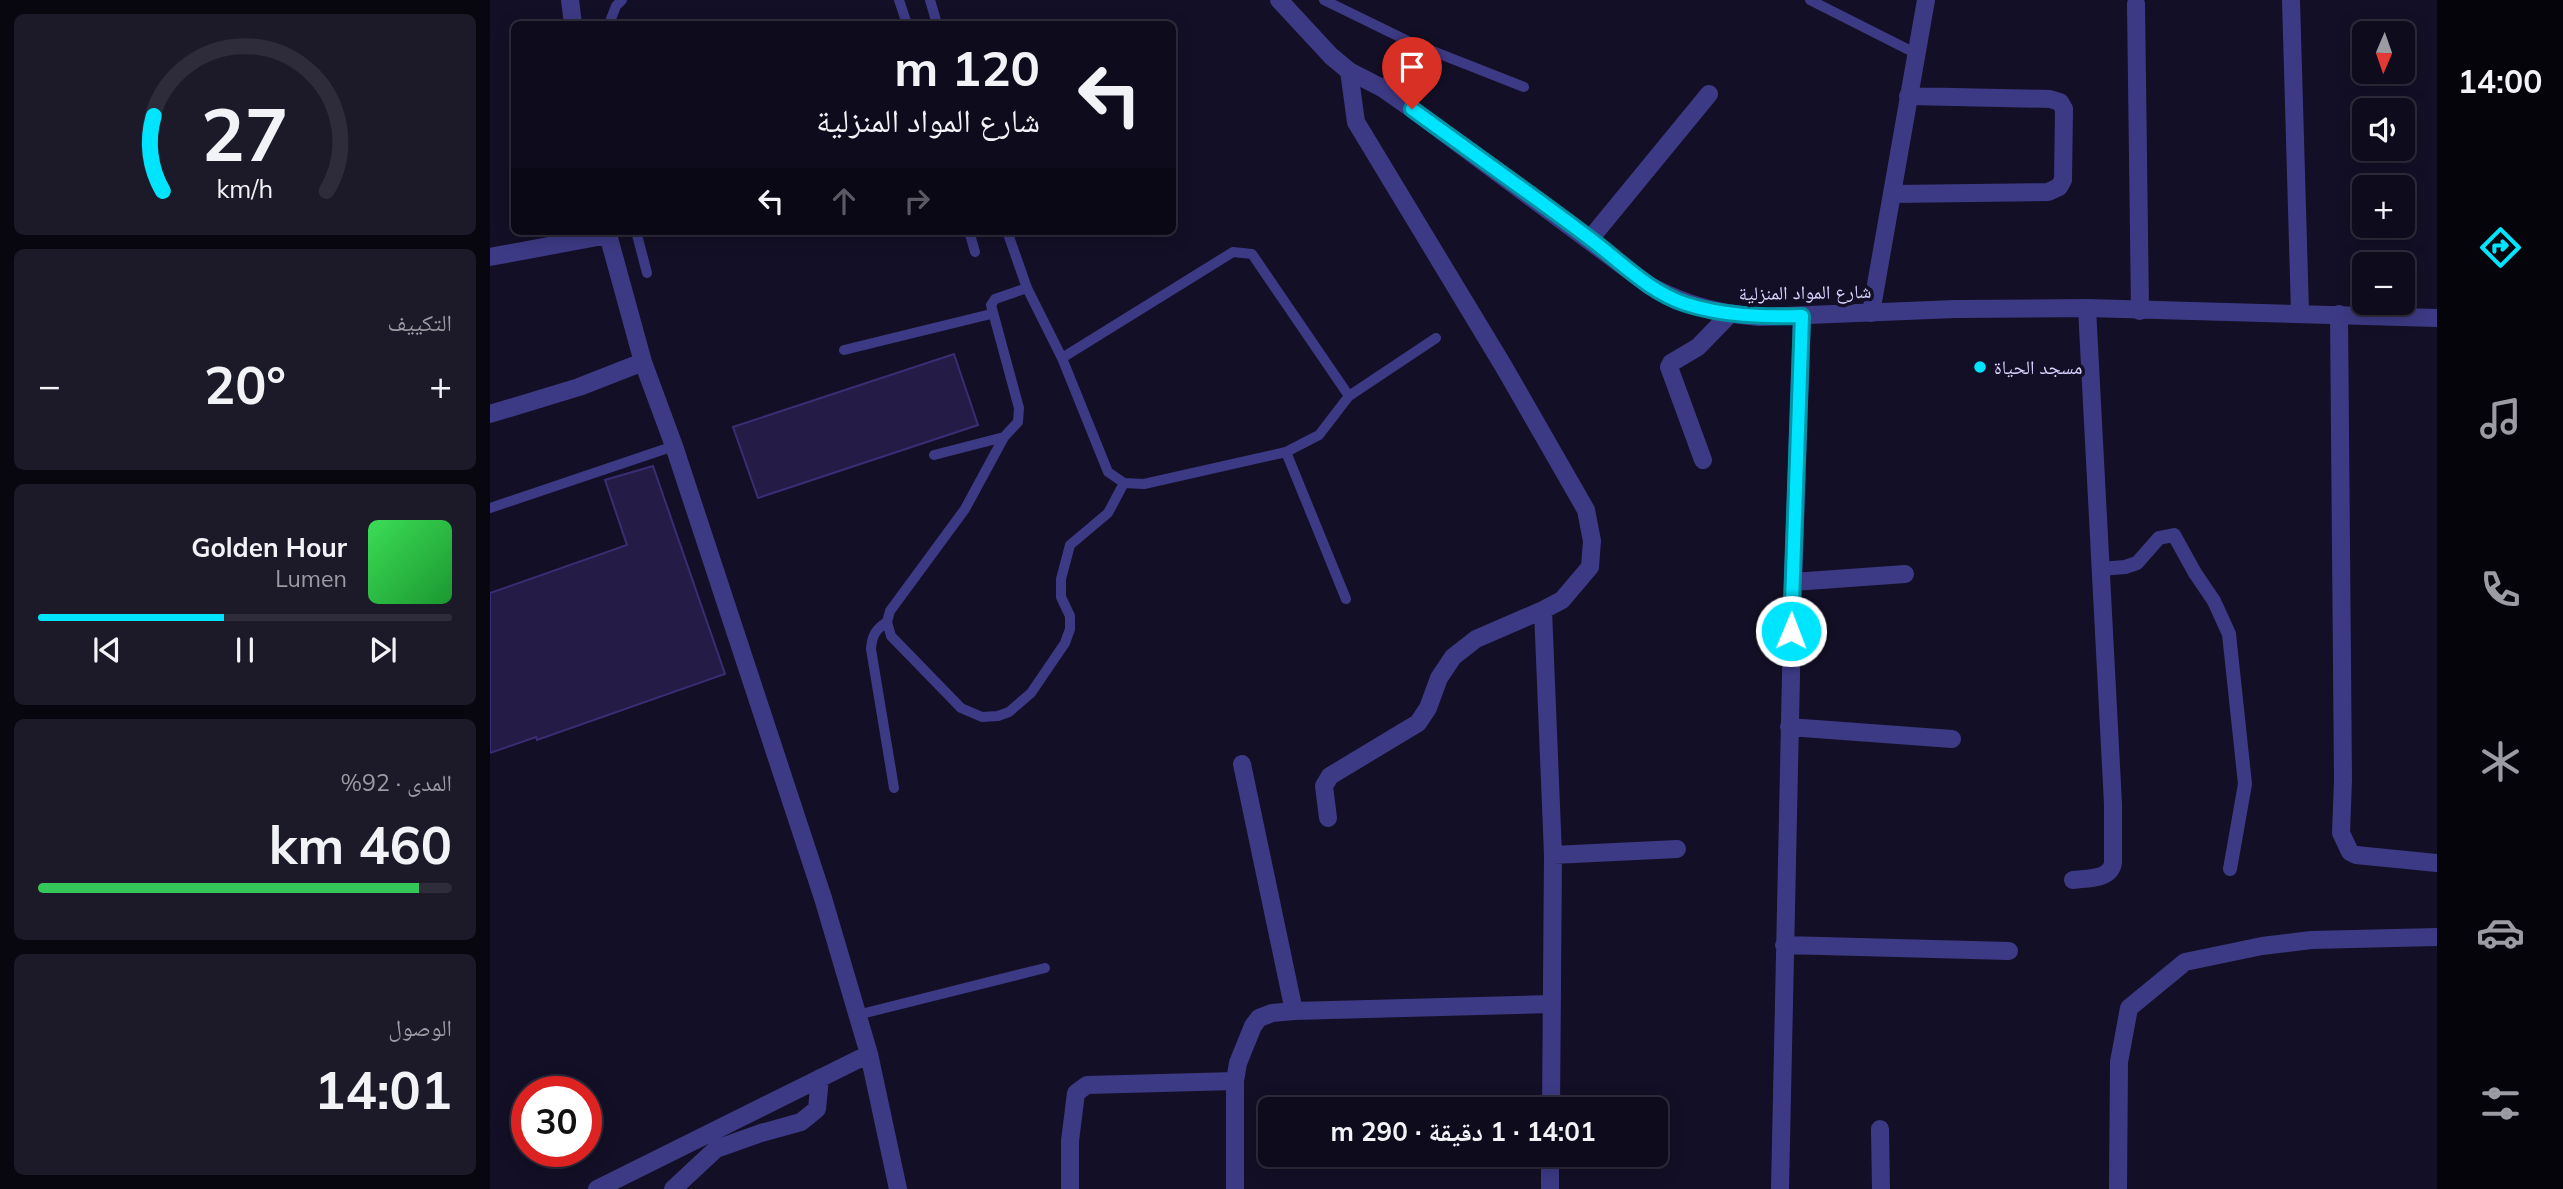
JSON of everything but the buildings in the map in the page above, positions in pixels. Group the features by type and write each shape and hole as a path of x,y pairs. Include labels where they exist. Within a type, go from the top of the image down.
{"street":[{"path":"570,0 573,21"},
{"name":"شارع المواد المنزلية","path":"1279,0 1331,56 1349,71 1381,88 1590,239 1650,286 1684,303 1730,314 1759,317 2087,308 2437,318"},
{"path":"1871,313 1926,0"},
{"path":"2291,0 2300,313"},
{"path":"2136,4 2140,311"},
{"path":"1328,818 1324,786 1330,776 1418,723 1439,678 1453,657 1476,639 1562,600 1590,567 1592,541 1586,510 1504,367 1356,121 1349,71"},
{"path":"1590,239 1709,94"},
{"path":"1892,194 2048,192 2059,187 2063,180 2064,109 2060,102 2050,99 1908,96"},
{"path":"490,257 598,235"},
{"path":"609,235 643,362 674,446 823,898 869,1054 898,1189"},
{"path":"2073,880 2106,875 2112,870 2113,863 2113,804 2087,308"},
{"path":"1703,460 1669,367 1671,363 1698,347 1730,314"},
{"path":"2339,314 2341,833 2350,852 2356,855 2437,863"},
{"path":"1780,1189 1789,727 1802,316"},
{"path":"490,414 579,387 643,362"},
{"path":"2100,569 2137,563 2159,538 2174,535 2214,601 2229,634 2245,784 2230,869"},
{"path":"1793,582 1905,574"},
{"path":"1543,610 1553,855 1550,1097"},
{"path":"1789,727 1952,738"},
{"path":"1241,764 1294,1012"},
{"path":"1553,855 1677,849"},
{"path":"2118,1189 2119,1062 2129,1008 2185,962 2262,946 2311,940 2437,937"},
{"path":"1784,945 2009,951"},
{"path":"1235,1189 1235,1081 1238,1063 1259,1018 1272,1013 1551,1004"},
{"path":"597,1189 869,1054"},
{"path":"673,1189 716,1149 801,1122 817,1109 820,1078"},
{"path":"1070,1189 1070,1141 1076,1093 1087,1085 1235,1081"},
{"path":"1880,1129 1881,1189"},
{"path":"1550,1167 1550,1189"}],"lane":[{"path":"610,21 616,6 622,0"},
{"path":"899,0 906,21"},
{"path":"930,0 936,21"},
{"path":"1324,0 1412,43 1524,87"},
{"path":"1811,0 1917,54"},
{"path":"1381,88 1412,43"},
{"path":"637,235 647,273"},
{"path":"970,235 975,252"},
{"path":"1008,235 1027,288 1062,358 1108,472 1124,483 1144,484 1286,452 1319,435 1349,396 1436,338"},
{"path":"1062,358 1233,252 1252,254 1349,396"},
{"path":"1027,288 995,299 991,305 991,314 1019,408 1018,422 1003,437 965,509 890,611 887,622 891,636 961,708 982,718 1009,712 1031,693 1065,643 1070,629 1070,616 1061,597 1061,579 1070,545 1108,513 1124,483"},
{"path":"844,350 991,314"},
{"path":"934,454 1003,437"},
{"path":"490,508 674,446"},
{"path":"1286,452 1346,599"},
{"path":"887,622 878,628 870,649 894,788"},
{"path":"858,1015 1045,968"}],"place":[{"name":"مسجد الحياة","path":"1980,367"}],"route":[{"path":"1412,109 1650,286 1684,303 1730,314 1759,317 1802,316 1791,631"}]}
